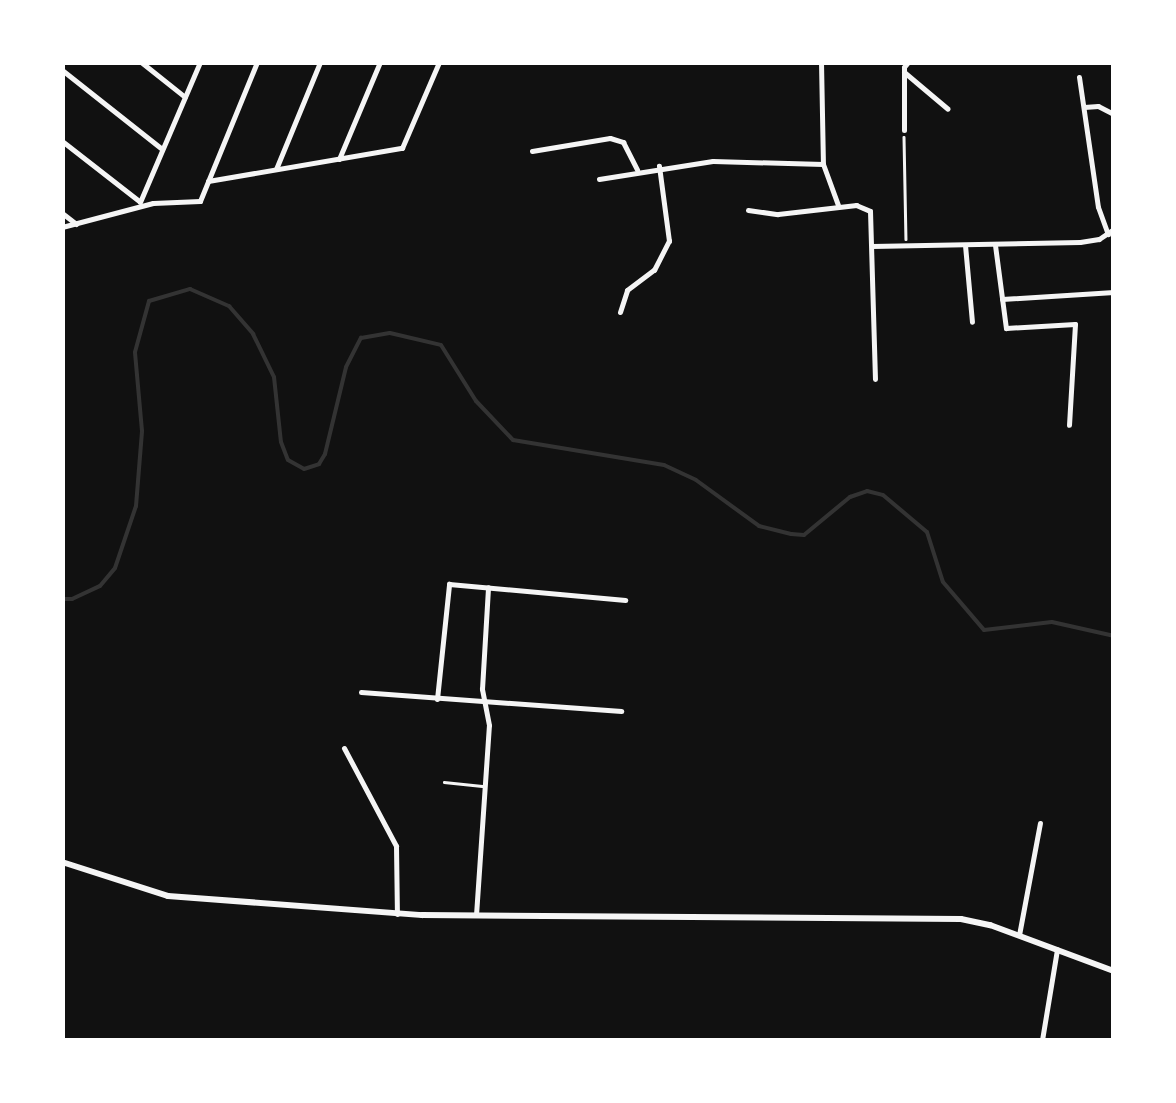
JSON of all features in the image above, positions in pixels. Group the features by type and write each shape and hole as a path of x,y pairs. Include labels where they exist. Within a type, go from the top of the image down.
{"street":[{"path":"140,62 185,97"},
{"path":"141,204 200,62"},
{"path":"62,227 141,204 200,201 257,62"},
{"path":"276,169 320,62"},
{"path":"340,159 380,62"},
{"path":"208,180 402,148 438,62"},
{"path":"822,62 823,164 838,205"},
{"path":"904,130 904,72 908,62"},
{"path":"62,70 162,149"},
{"path":"904,72 948,109"},
{"path":"872,246 1090,241 1110,232 1098,206 1079,77"},
{"path":"1084,108 1098,106 1114,114"},
{"path":"532,151 610,138 623,142 637,170"},
{"path":"62,141 141,204"},
{"path":"599,179 659,166 748,160 823,164"},
{"path":"620,312 627,290 654,270 669,241 659,166"},
{"path":"748,210 794,213 838,205 870,211 876,379"},
{"path":"62,213 76,224"},
{"path":"994,245 1006,328 1075,324 1068,425"},
{"path":"965,246 972,322"},
{"path":"1002,299 1114,292"},
{"path":"437,699 449,584 625,600"},
{"path":"476,918 489,726 484,703 488,587"},
{"path":"361,692 621,711"},
{"path":"344,748 396,846 398,914"},
{"path":"1019,935 1040,823"},
{"path":"62,862 168,896 398,914 476,918 944,918 990,924 1114,971"},
{"path":"1042,1040 1057,949"}],"lane":[{"path":"444,782 483,786"}],"path":[{"path":"904,130 906,246"}],"waterway":[{"path":"62,599 72,599 100,586 115,568 136,506 142,431 135,352 149,301 190,289 229,306 253,334 274,377 281,442 288,460 304,469 319,464 325,454 346,367 361,338 390,333 441,345 476,401 513,440 664,465 696,480 759,526 791,534 804,535 850,497 867,491 883,495 927,532 943,582 984,630 1052,622 1114,636"}]}
